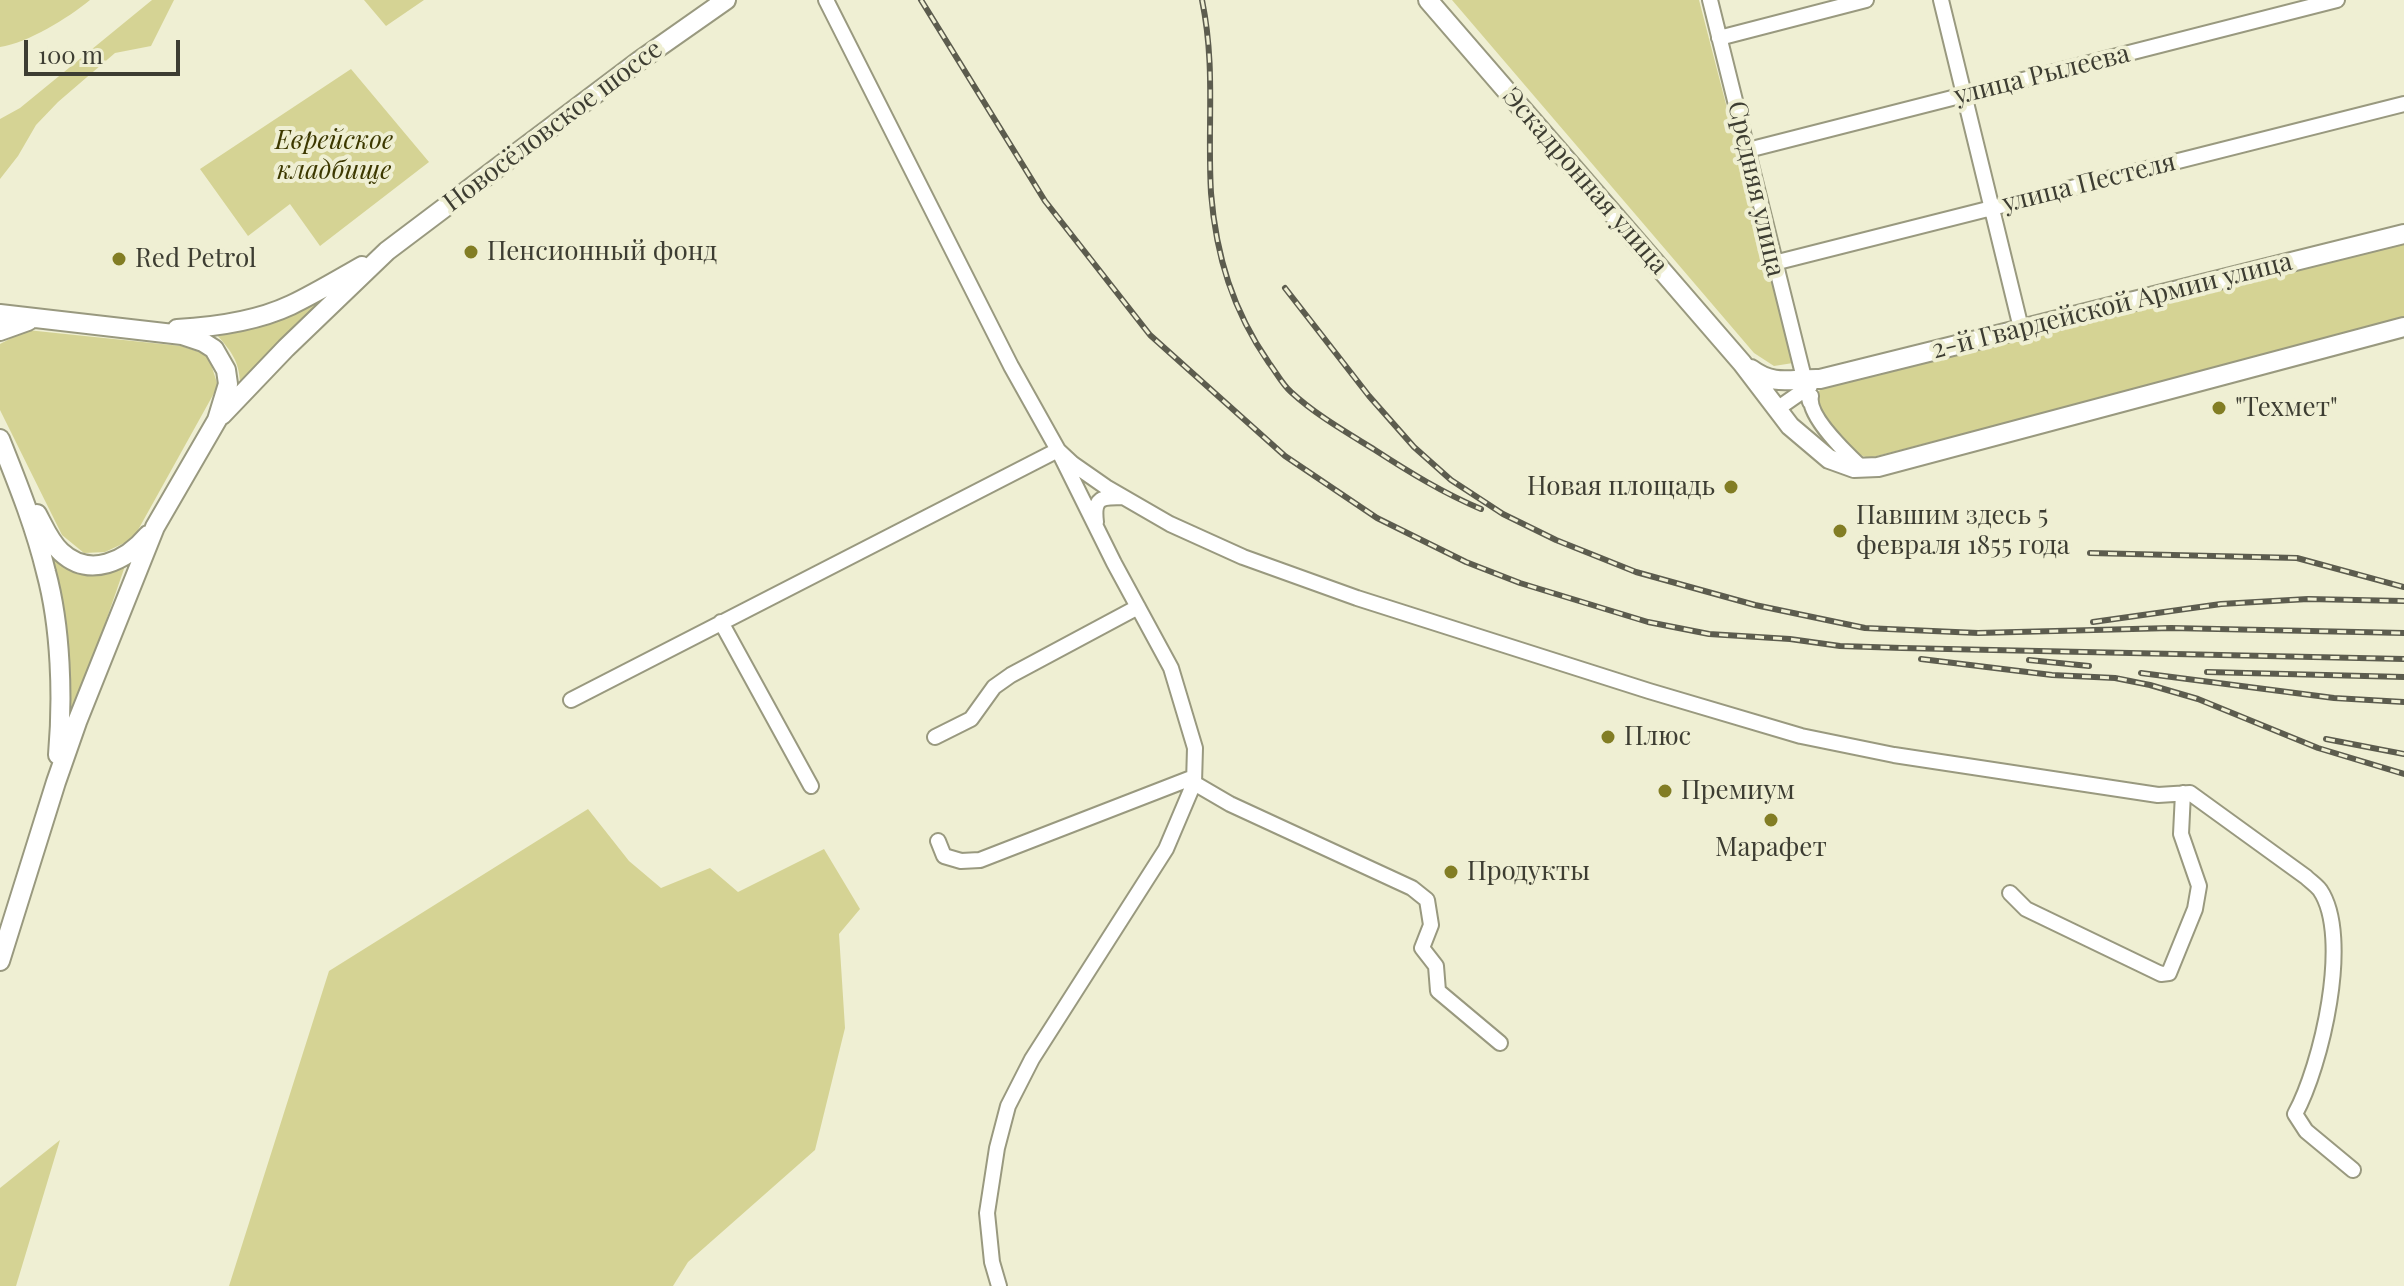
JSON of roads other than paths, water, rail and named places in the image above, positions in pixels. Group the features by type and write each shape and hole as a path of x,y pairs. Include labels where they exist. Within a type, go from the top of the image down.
{"main road":[{"name":"Новосёловское шоссе","path":"217,420 382,255 591,97 726,0"},
{"name":"Эскадронная улица","path":"1428,0 1742,363 1790,426 1829,459 1862,468"},
{"name":"2-й Гвардейской Армии улица","path":"1742,363 1764,378 1809,387 2021,328 2404,234"},
{"name":"Новосёловское шоссе","path":"138,329 191,328 257,317 290,306 382,255"},
{"path":"0,314 182,335 214,349 226,370 228,384 217,420 155,527 56,782 0,961"},
{"path":"0,331 27,321 59,320"},
{"path":"1862,468 1878,467 2404,327"},
{"path":"0,439 47,575 55,623 61,719 56,782"},
{"path":"0,454 50,537 71,560 88,566 120,560 138,547 155,527"}],"street":[{"path":"826,0 1011,366 1171,668 1195,748 1194,780 1166,849 1032,1059 1008,1106 997,1148 987,1213 992,1262 999,1286"},
{"name":"Средняя улица","path":"1710,0 1774,263 1809,387"},
{"path":"1719,38 1866,0"},
{"path":"1941,0 2021,328"},
{"name":"улица Рылеева","path":"1748,150 2337,0"},
{"name":"улица Пестеля","path":"1774,263 2404,104"},
{"path":"1777,409 1809,387 1812,411 1862,468"},
{"path":"1058,450 1073,464 1170,524 1243,557 1357,598 1649,691 1790,733 1894,755 2158,795 2190,793 2320,890 2331,920 2332,971 2328,1010 2304,1099 2295,1114 2306,1131 2353,1170"},
{"path":"571,700 1058,450"},
{"path":"1097,528 1095,511 1098,502 1104,498 1124,497"},
{"path":"935,737 971,719 994,687 1011,675 1138,607"},
{"path":"721,622 811,786"},
{"path":"938,841 944,856 961,861 980,860 1194,780"},
{"path":"1194,780 1230,804 1412,888 1427,900 1431,925 1422,948 1436,966 1438,991 1500,1043"},
{"path":"2010,893 2026,909 2161,974 2169,973 2195,909 2199,886 2181,834 2183,793"}],"railway":[{"path":"921,0 1045,201 1150,335 1285,456 1377,518 1466,562 1520,583 1648,622 1709,634 1790,639 1840,646 2404,659"},
{"path":"1202,0 1209,49 1213,216 1228,282 1245,323 1285,385 1311,408 1413,474 1481,509"},
{"path":"1285,288 1369,396 1414,447 1451,480 1503,514 1556,540 1636,572 1755,605 1865,628 1978,633 2171,628 2404,633"},
{"path":"2090,553 2297,558 2404,587"},
{"path":"2093,622 2221,604 2308,599 2404,601"},
{"path":"1921,659 2052,675 2115,678 2150,685 2198,699 2318,748 2404,774"},
{"path":"2029,660 2089,666"},
{"path":"2207,672 2404,677"},
{"path":"2141,673 2334,698 2404,702"},
{"path":"2326,739 2404,754"}],"place":[{"name":"Пенсионный фонд","path":"471,252"},
{"name":"Red Petrol","path":"119,259"},
{"name":"\"Техмет\"","path":"2219,408"},
{"name":"Новая площадь","path":"1731,487"},
{"name":"Павшим здесь 5 февраля 1855 года","path":"1840,531"},
{"name":"Плюс","path":"1608,737"},
{"name":"Премиум","path":"1665,791"},
{"name":"Марафет","path":"1771,820"},
{"name":"Продукты","path":"1451,872"}],"park label":[{"name":"Еврейское кладбище","path":"334,156"}]}
